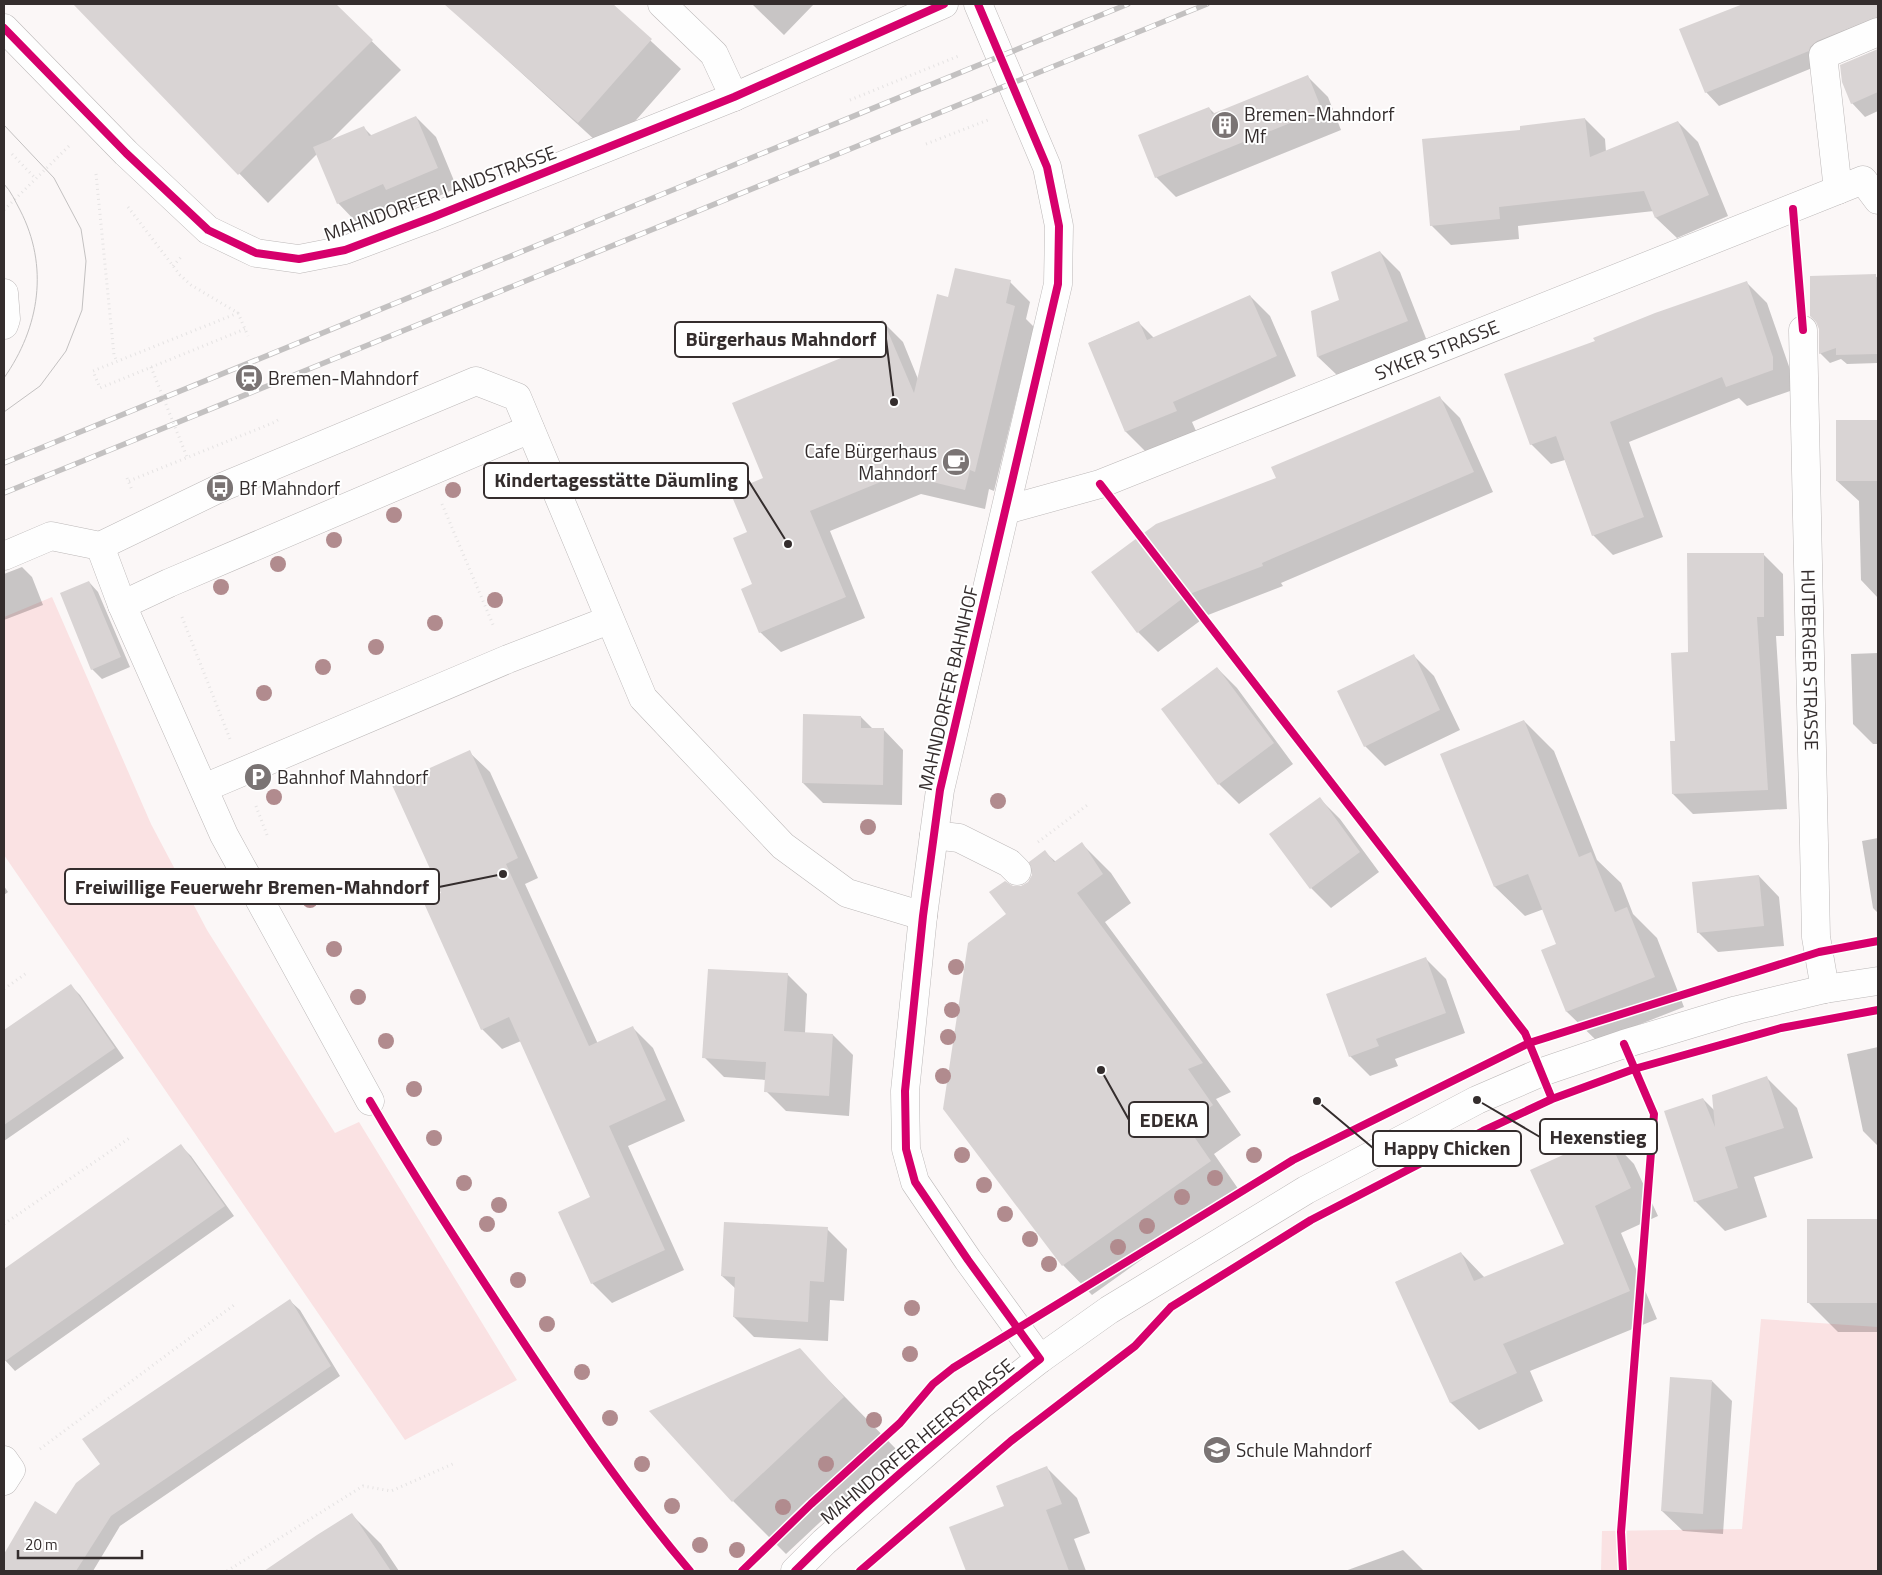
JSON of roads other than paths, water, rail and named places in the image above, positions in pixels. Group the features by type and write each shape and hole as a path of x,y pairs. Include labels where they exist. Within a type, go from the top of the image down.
{"street":[{"path":"662,4 714,54 734,97"},
{"name":"MAHNDORFER LANDSTRASSE","path":"4,28 126,153 208,230 256,253 300,258 345,250 433,218 734,97 944,4"},
{"name":"MAHNDORFER BAHNHOF","path":"978,4 1047,166 1059,226 1058,284 940,790 923,916 905,1091 906,1149 915,1182 968,1260 1040,1359"},
{"path":"1838,190 1822,54 1878,32"},
{"name":"SYKER STRASSE","path":"1006,510 1100,484 1838,190 1871,190"},
{"path":"4,293 6,319 4,325"},
{"name":"HUTBERGER STRASSE","path":"1803,330 1816,937 1825,989"},
{"path":"4,556 50,536 100,546 220,488 476,381 517,397 643,698 784,846 847,893 923,916"},
{"path":"122,605 428,471 530,429"},
{"path":"100,546 122,605 233,852 370,1101"},
{"path":"204,788 508,659 609,620"},
{"path":"934,836 959,838 1013,867"},
{"name":"MAHNDORFER HEERSTRASSE","path":"795,1571 824,1542 966,1418 1040,1359 1110,1310 1306,1190 1477,1100 1542,1072 1624,1044 1737,1010 1825,989 1878,981"}],"tram line":[{"path":"4,125 54,178 81,229 86,261 82,310 66,351 40,386 4,412"},
{"path":"4,184 15,200 29,231 35,253 37,274 33,317 26,338 4,378"}],"railway":[{"path":"4,463 1128,4"},
{"path":"4,493 1207,4"}],"place":[{"name":"Bremen-Mahndorf Mf","path":"1225,125"},
{"name":"Bremen-Mahndorf","path":"249,378"},
{"name":"Bürgerhaus Mahndorf","path":"894,402"},
{"name":"Cafe Bürgerhaus Mahndorf","path":"956,462"},
{"name":"Bf Mahndorf","path":"220,488"},
{"name":"Kindertagesstätte Däumling","path":"788,544"},
{"name":"Bahnhof Mahndorf","path":"258,777"},
{"name":"Freiwillige Feuerwehr Bremen-Mahndorf","path":"503,874"},
{"name":"EDEKA","path":"1101,1070"},
{"name":"Hexenstieg","path":"1477,1100"},
{"name":"Happy Chicken","path":"1317,1101"},
{"name":"Schule Mahndorf","path":"1217,1450"}]}
